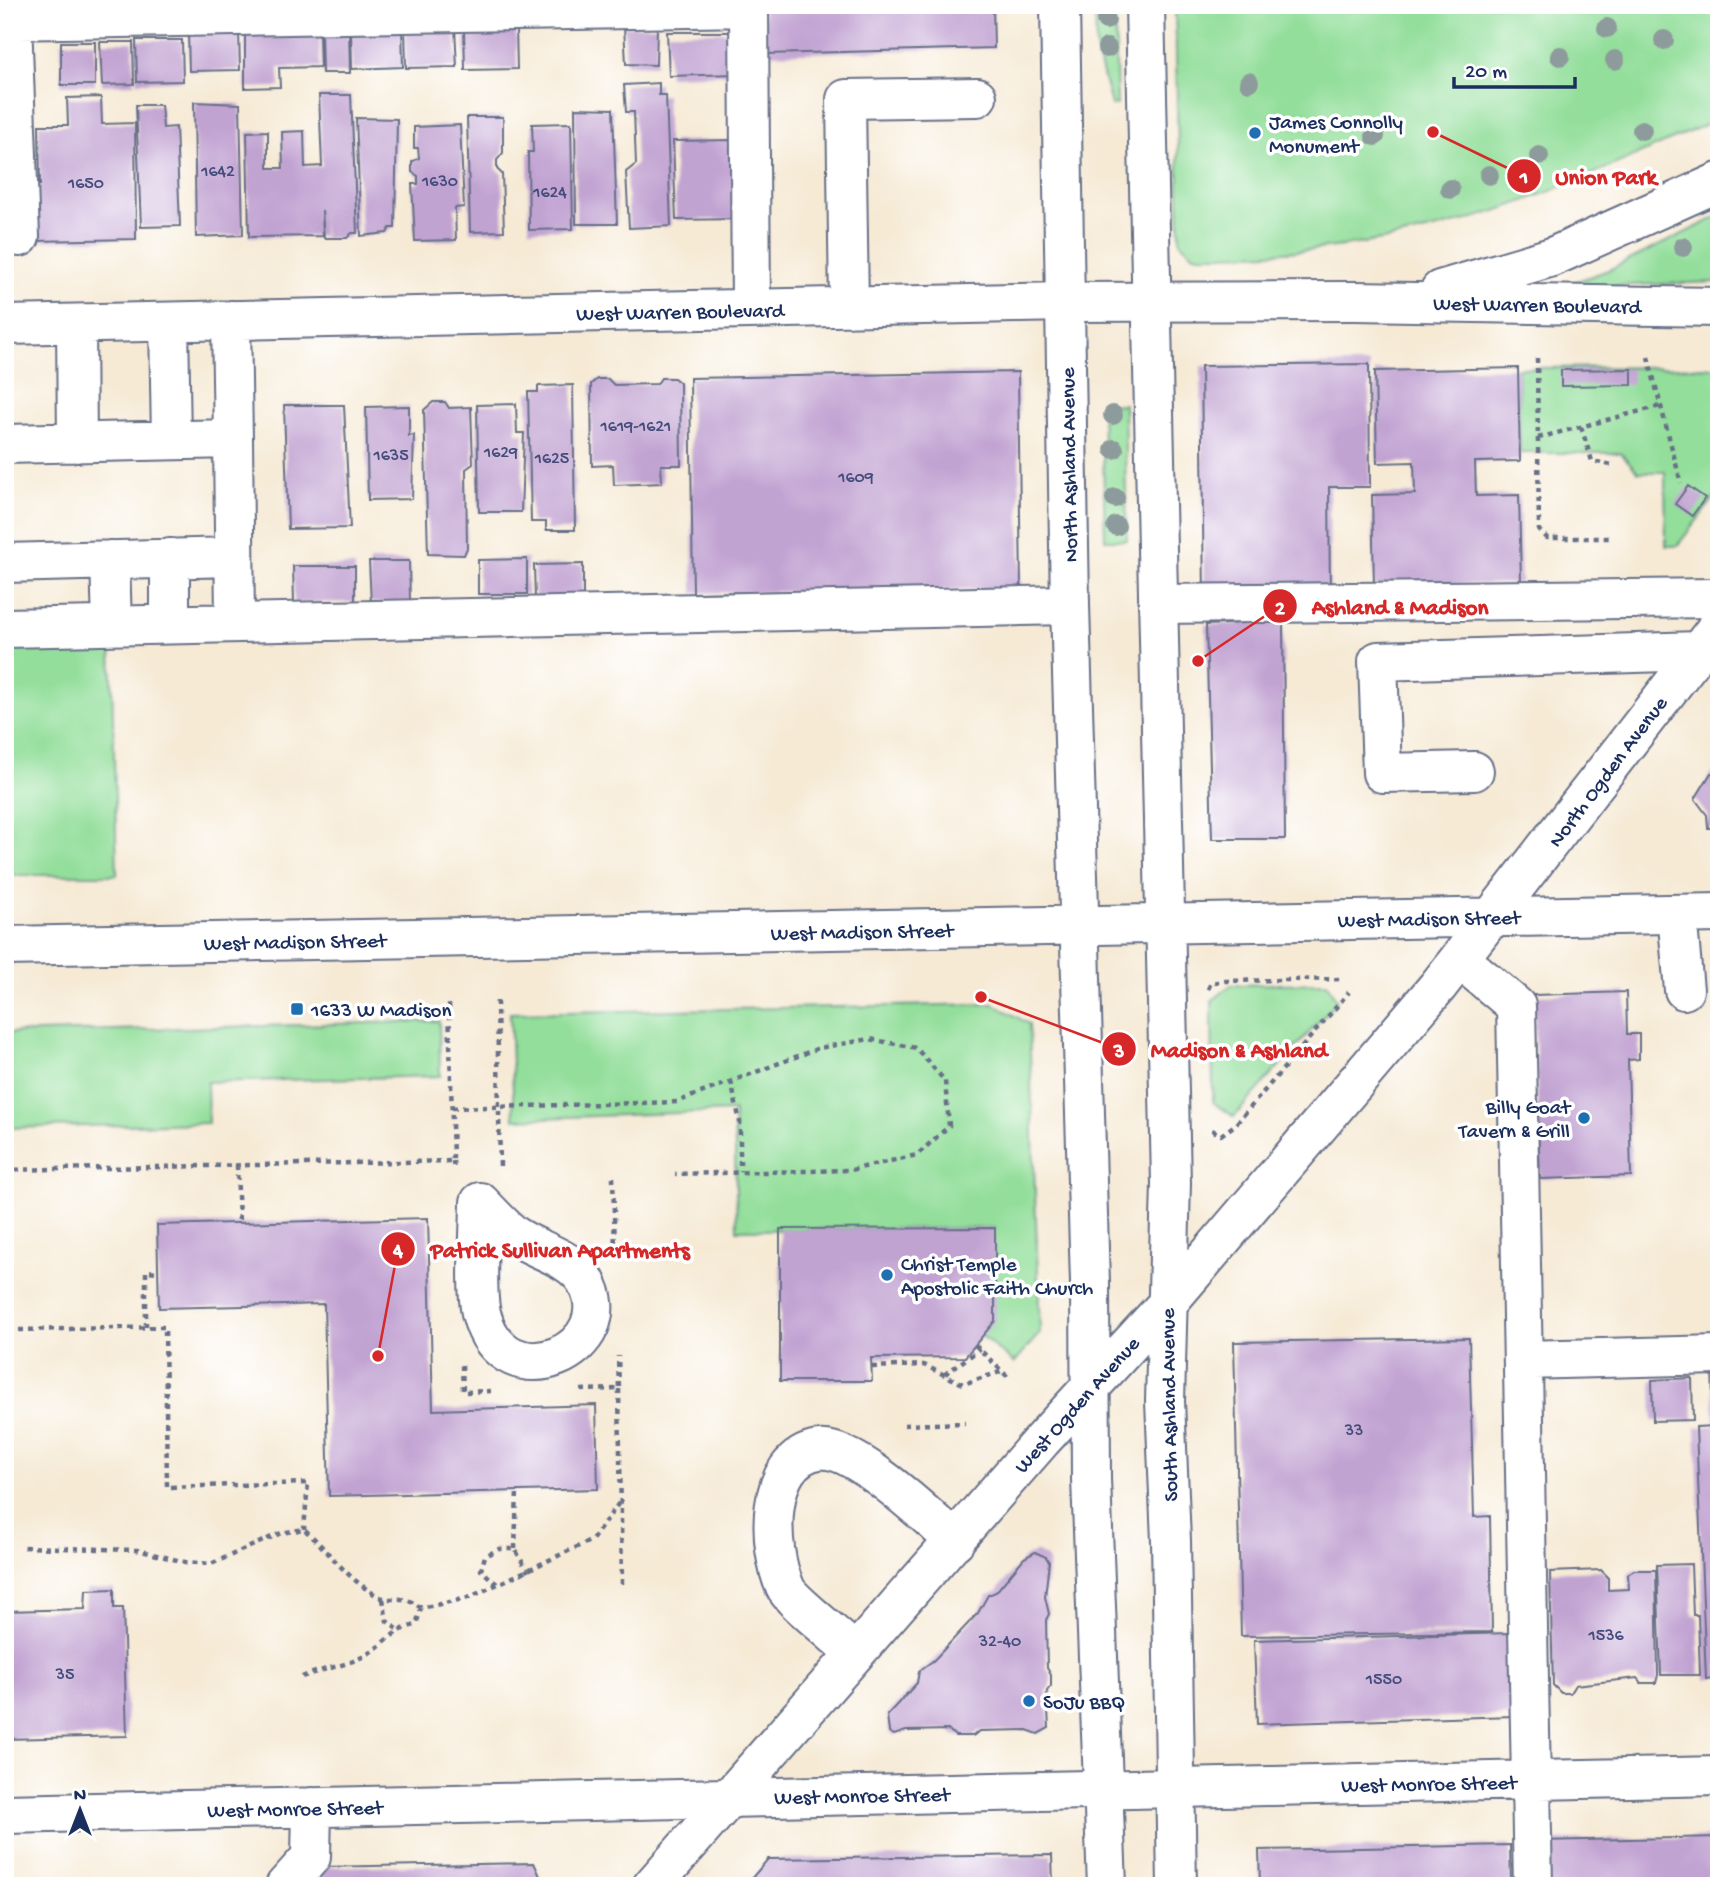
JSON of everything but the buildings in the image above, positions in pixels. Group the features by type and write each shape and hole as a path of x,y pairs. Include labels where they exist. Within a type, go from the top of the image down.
{"main road":[{"name":"North Ashland Avenue","path":"1060,5 1070,605 1079,925"},
{"path":"1145,5 1165,925"},
{"path":"20,237 8,20 749,7 751,309"},
{"path":"849,307 846,99 977,97"},
{"name":"West Warren Boulevard","path":"1355,302 1449,289 1552,257 1719,182"},
{"name":"West Warren Boulevard","path":"5,325 1066,302 1355,302 1719,307"},
{"path":"231,320 235,621"},
{"path":"169,321 171,440"},
{"path":"76,324 77,443"},
{"path":"5,444 233,439"},
{"path":"5,563 233,557"},
{"path":"170,558 170,623"},
{"path":"110,560 112,625"},
{"path":"1158,604 1719,598"},
{"path":"5,628 1070,605"},
{"path":"1474,771 1382,773 1378,662 1709,638"},
{"name":"North Ogden Avenue","path":"1495,917 1709,638"},
{"name":"West Madison Street","path":"5,946 1719,913"},
{"path":"1678,914 1684,990"},
{"name":"West Ogden Avenue","path":"652,1886 1091,1385 1166,1305 1495,917"},
{"path":"1079,925 1101,1789 1107,1886"},
{"name":"South Ashland Avenue","path":"1165,925 1171,1183 1165,1401 1177,1886"},
{"path":"1460,959 1516,1006 1534,1886"},
{"path":"1523,1360 1719,1355"},
{"path":"855,1653 785,1590 774,1539 775,1513 777,1487 792,1462 820,1450 841,1455 886,1480 955,1541"},
{"name":"West Monroe Street","path":"5,1814 1719,1776"},
{"path":"285,1886 311,1857 312,1807"}],"path":[{"path":"1648,357 1681,484"},
{"path":"1537,358 1539,530 1547,538 1613,538"},
{"path":"1538,438 1660,406"},
{"path":"1581,427 1592,461 1612,465"},
{"path":"1207,996 1211,983 1225,981 1344,979"},
{"path":"1212,1133 1221,1135 1235,1125 1349,992"},
{"path":"5,1170 453,1161 449,1003"},
{"path":"452,1108 677,1102 819,1048 870,1039 916,1048 945,1081 949,1126 917,1155 851,1170 675,1174"},
{"path":"731,1081 740,1122 740,1171"},
{"path":"237,1165 239,1223"},
{"path":"613,1177 615,1253"},
{"path":"146,1327 146,1271 158,1272"},
{"path":"19,1330 165,1327 167,1487 308,1483 304,1529"},
{"path":"975,1345 1009,1377"},
{"path":"944,1375 980,1349"},
{"path":"872,1367 924,1366 963,1384 1003,1371"},
{"path":"619,1389 622,1584"},
{"path":"904,1425 965,1423"},
{"path":"517,1491 515,1549 528,1572"},
{"path":"304,1529 321,1544 345,1573 383,1599 408,1598 421,1608 468,1598 592,1540 621,1500"},
{"path":"24,1548 137,1550 185,1562 211,1564 281,1533 304,1529"},
{"path":"497,1585 481,1570 485,1556 499,1549 515,1549"},
{"path":"383,1599 387,1621 397,1629"},
{"path":"302,1677 361,1657 384,1643 397,1629 416,1625 421,1608"}],"green space":[{"path":"1095,5 1113,5 1115,14 1117,105 1111,105 1096,48"},
{"path":"1175,5 1719,5 1719,119 1538,196 1426,231 1311,250 1194,255 1180,242"},
{"path":"1719,216 1719,282 1575,287 1572,283 1611,269"},
{"path":"1719,367 1719,492 1677,546 1666,546 1665,472 1638,472 1621,453 1520,453 1518,368"},
{"path":"1124,404 1127,540 1105,540 1102,405"},
{"path":"111,639 117,875 5,875 5,641"},
{"path":"1327,983 1337,1001 1234,1117 1213,1102 1212,1001 1231,985"},
{"path":"994,1004 1029,1024 1040,1333 1014,1363 982,1336 994,1228 737,1230 734,1111 514,1119 510,1013"},
{"path":"439,1021 440,1076 207,1082 208,1123 5,1128 5,1033"}],"place":[{"name":"Union Park","path":"1433,132"},
{"name":"James Connolly Monument","path":"1255,133"},
{"name":"Ashland & Madison","path":"1198,661"},
{"name":"Madison & Ashland","path":"981,997"},
{"name":"1633 W Madison","path":"297,1009"},
{"name":"Billy Goat Tavern & Grill","path":"1584,1118"},
{"name":"Christ Temple Apostolic Faith Church","path":"887,1275"},
{"name":"Patrick Sullivan Apartments","path":"378,1356"},
{"name":"SoJu BBQ","path":"1029,1701"}]}
